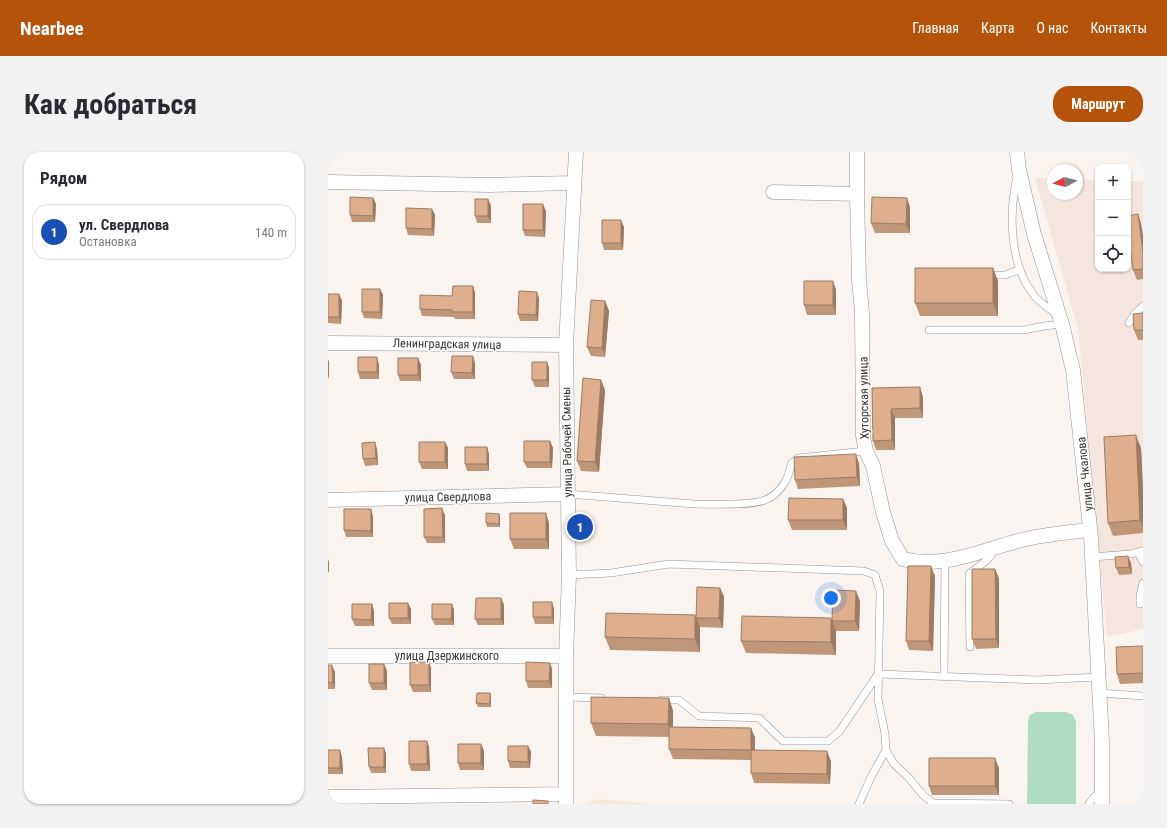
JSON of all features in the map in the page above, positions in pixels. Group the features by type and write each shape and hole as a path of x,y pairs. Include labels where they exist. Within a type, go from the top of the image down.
{"street":[{"name":"улица Рабочей Смены","path":"566,799 566,656 569,575 566,345 576,152"},
{"name":"Хуторская улица","path":"858,152 857,194 859,279 862,313 863,436 866,451 873,466 883,512 892,541 903,559 916,562 945,560 977,554 998,546 1028,538 1090,530"},
{"name":"улица Чкалова","path":"1017,152 1019,170 1034,234 1061,320 1073,370 1092,557 1102,742 1102,798"},
{"path":"328,182 489,185 574,183"},
{"path":"774,192 857,194"},
{"name":"Ленинградская улица","path":"328,343 566,345"},
{"name":"улица Свердлова","path":"328,500 568,494"},
{"name":"улица Дзержинского","path":"328,656 566,656"},
{"path":"328,797 566,799"}],"lane":[{"path":"929,330 1024,330 1044,326 1061,320 1033,295 1019,270 1014,242 1012,214 1014,191 1019,170"},
{"path":"982,275 1005,275 1019,270"},
{"path":"1129,323 1143,306"},
{"path":"568,494 700,504 765,501 778,492 790,473 791,464 798,458 812,455 866,451"},
{"path":"970,647 969,574 987,560 998,546"},
{"path":"1092,557 1141,552 1143,562"},
{"path":"944,676 945,560"},
{"path":"569,575 611,573 669,564 864,571 875,575 880,591 878,699 885,734 886,750 894,764 909,778 922,795 934,803 1010,804"},
{"path":"1140,604 1143,583"},
{"path":"878,674 1037,680 1098,677"},
{"path":"656,700 679,700 700,716 759,718 783,741 828,741 839,732 878,674"},
{"path":"1099,693 1143,696"},
{"path":"566,697 611,698"},
{"path":"859,804 871,777 886,750"},
{"path":"1089,804 1094,797 1102,798"}],"shaded area":[{"path":"1035,178 1047,178 1047,200 1083,200 1083,179 1095,180 1095,272 1131,272 1131,181 1143,181 1143,629 1107,637 1078,329"},
{"path":"597,799 652,804 585,804"}],"green space":[{"path":"1035,712 1066,712 1073,715 1076,722 1076,804 1027,804 1028,723 1029,716"}],"building":[{"path":"350,197 373,198 373,216 350,215"},
{"path":"872,197 907,198 906,224 871,223"},
{"path":"475,199 488,199 488,216 475,216"},
{"path":"523,204 543,204 543,230 523,230"},
{"path":"406,208 432,209 432,229 406,228"},
{"path":"1138,214 1143,252 1143,269 1133,270 1131,255 1131,215"},
{"path":"602,220 621,220 621,243 602,243"},
{"path":"915,268 993,268 993,303 915,303"},
{"path":"804,281 833,281 833,305 804,305"},
{"path":"453,286 473,286 473,312 420,309 420,295 452,296"},
{"path":"362,289 380,289 380,312 362,312"},
{"path":"519,291 537,292 536,315 518,314"},
{"path":"328,294 339,294 339,317 328,317"},
{"path":"591,300 605,301 602,348 587,347"},
{"path":"1143,313 1143,330 1134,330 1133,314"},
{"path":"452,356 473,356 472,373 451,372"},
{"path":"358,357 377,357 377,372 358,372"},
{"path":"398,358 418,358 418,375 398,375"},
{"path":"532,362 547,362 547,380 532,380"},
{"path":"583,378 601,380 595,462 577,461"},
{"path":"920,387 920,408 891,409 892,440 873,441 872,388"},
{"path":"1136,435 1140,520 1108,523 1104,437"},
{"path":"524,441 550,441 550,462 524,462"},
{"path":"375,442 376,458 363,459 362,443"},
{"path":"419,442 445,442 445,462 419,462"},
{"path":"465,447 487,447 487,464 465,464"},
{"path":"856,454 857,477 795,480 794,457"},
{"path":"789,498 843,499 843,520 788,520"},
{"path":"442,508 443,537 424,537 424,509"},
{"path":"344,509 371,509 371,531 344,530"},
{"path":"486,513 499,514 499,524 486,523"},
{"path":"510,513 546,513 546,539 510,539"},
{"path":"1128,556 1129,567 1116,568 1115,557"},
{"path":"908,566 931,566 929,641 906,641"},
{"path":"972,569 995,569 996,639 972,639"},
{"path":"697,587 720,588 719,618 696,618"},
{"path":"833,590 856,591 855,621 832,621"},
{"path":"476,598 501,598 501,619 475,619"},
{"path":"533,602 552,602 552,617 533,617"},
{"path":"389,603 408,603 408,618 389,618"},
{"path":"352,604 372,604 371,620 352,619"},
{"path":"432,604 452,604 451,619 432,619"},
{"path":"606,613 695,615 695,639 605,637"},
{"path":"742,616 831,618 831,642 741,641"},
{"path":"1143,646 1143,673 1117,674 1116,647"},
{"path":"410,662 429,662 429,685 410,685"},
{"path":"526,662 550,663 549,681 526,681"},
{"path":"369,664 384,664 384,683 369,683"},
{"path":"328,665 332,665 333,682 328,683"},
{"path":"477,693 490,693 490,704 476,703"},
{"path":"591,697 669,698 668,724 591,723"},
{"path":"669,727 751,728 751,750 669,749"},
{"path":"409,741 427,741 427,764 409,764"},
{"path":"458,744 481,744 481,763 458,763"},
{"path":"508,746 528,746 528,762 508,761"},
{"path":"368,748 384,748 384,767 369,767"},
{"path":"328,750 340,750 340,768 328,768"},
{"path":"751,750 827,751 827,774 751,773"},
{"path":"929,758 995,758 995,786 929,786"},
{"path":"533,800 548,801 548,804 533,804"}],"place":[{"name":"ул. Свердлова","path":"580,527"}]}
